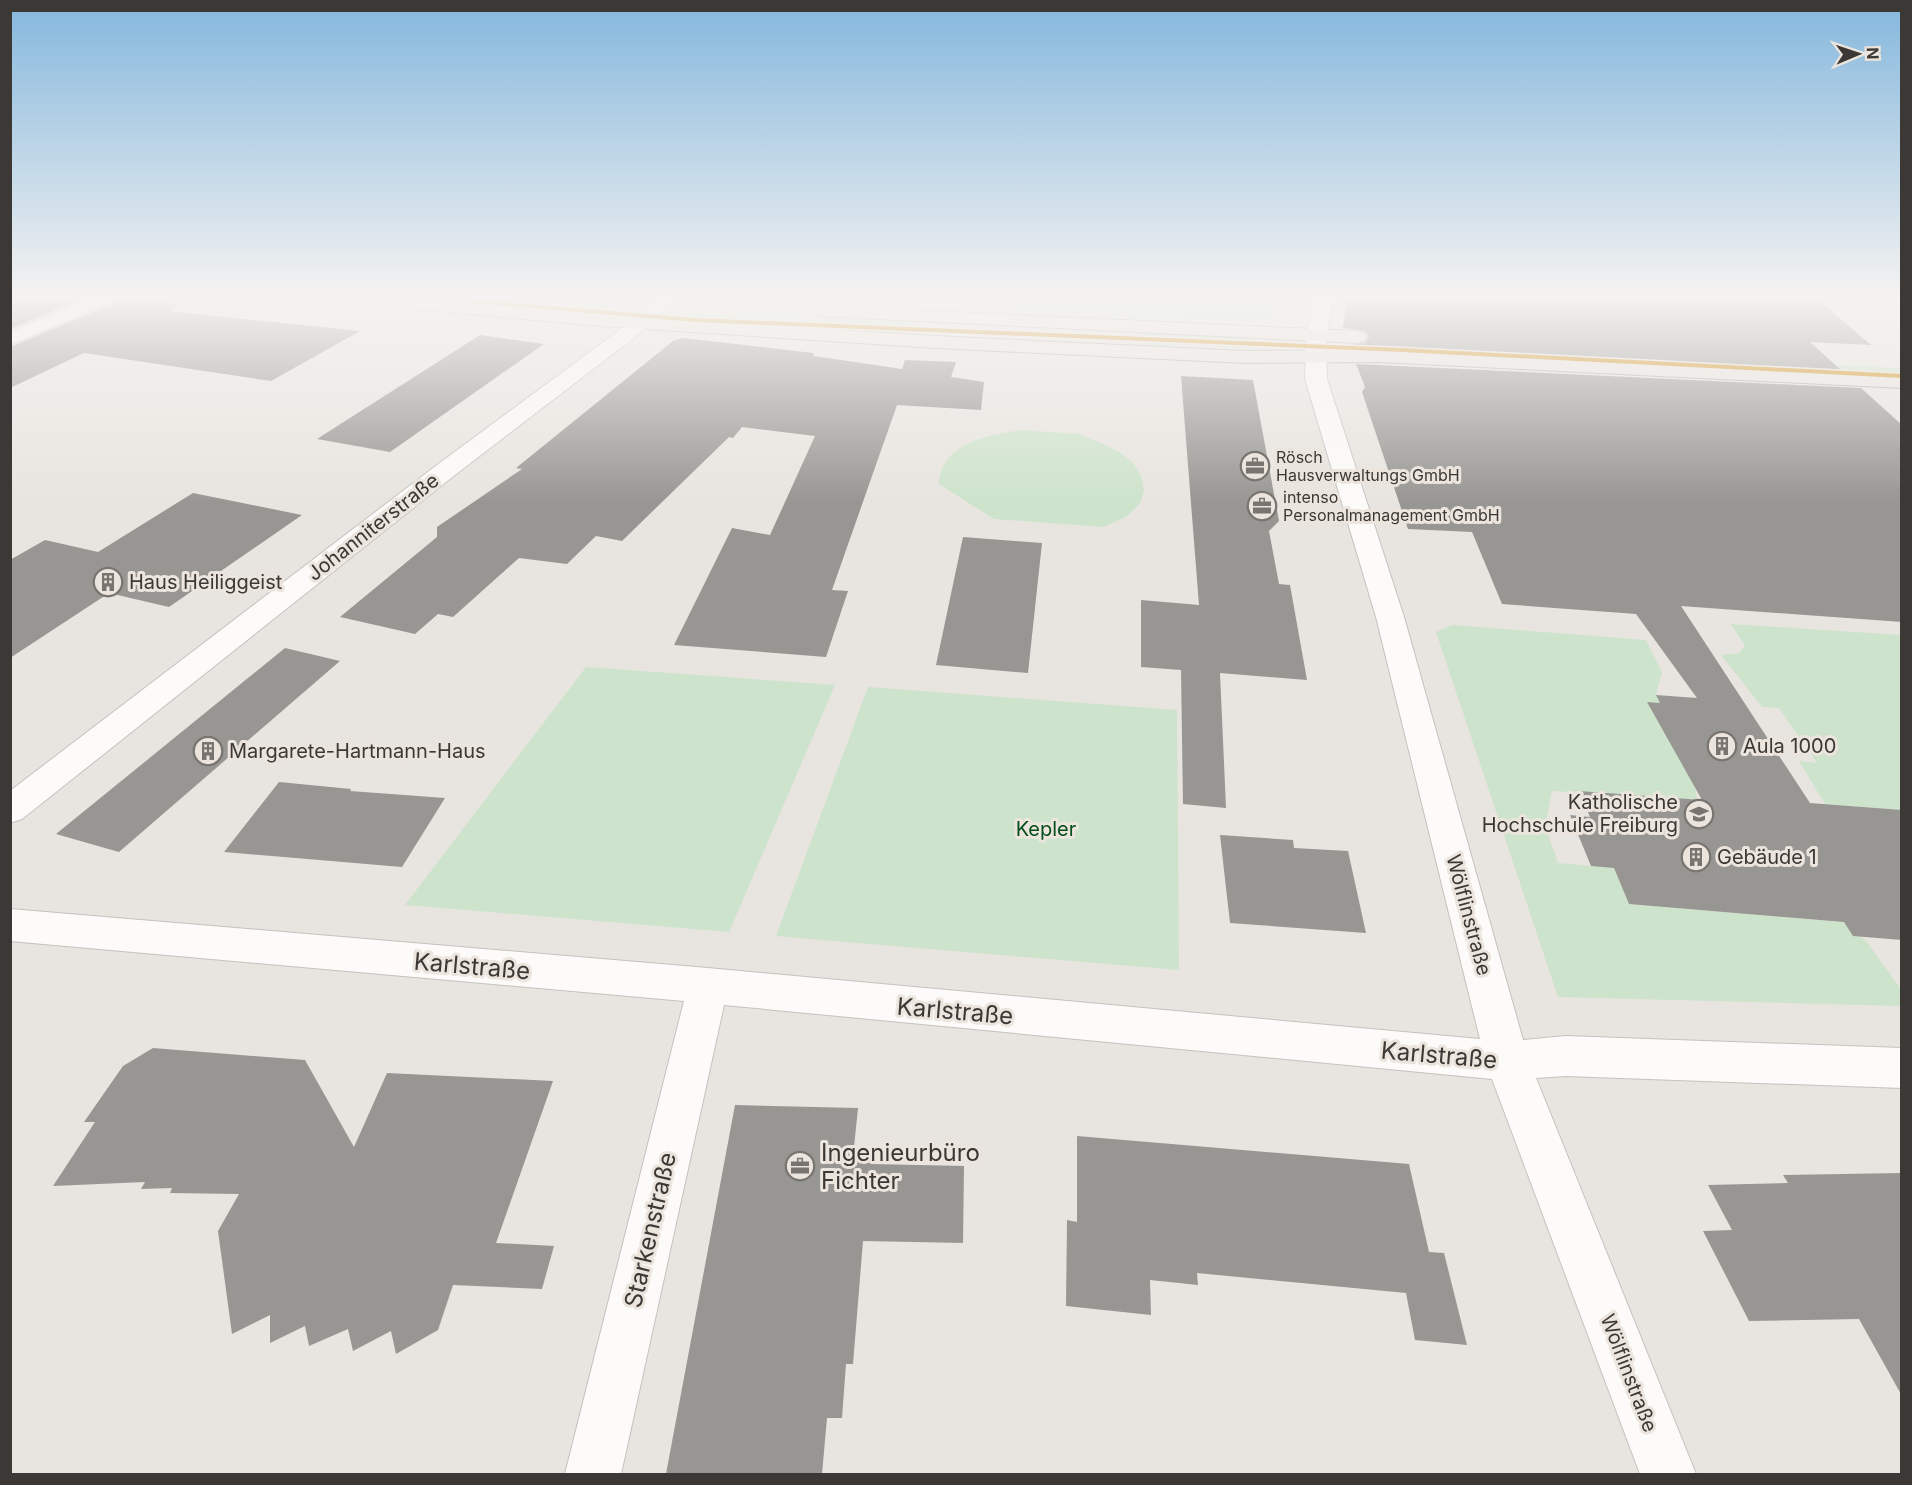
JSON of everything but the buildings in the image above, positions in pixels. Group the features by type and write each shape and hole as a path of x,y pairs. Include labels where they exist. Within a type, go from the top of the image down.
{"main road":[{"path":"1565,365 1902,382"}],"street":[{"name":"Johanniterstraße","path":"10,810 581,365"},
{"name":"Wölflinstraße","path":"1316,365 1316,379 1390,617 1507,1061 1668,1474"},
{"name":"Karlstraße","path":"10,926 708,986 1507,1061 1565,1056 1902,1068"},
{"name":"Starkenstraße","path":"593,1474 708,986"}],"green space":[{"path":"1630,365 1847,365 1901,368 1901,379"},
{"path":"1019,430 1079,434 1121,453 1134,464 1142,478 1144,491 1140,503 1127,516 1104,527 994,519 939,484 942,470 956,450 980,439"},
{"path":"1731,624 1901,635 1901,810 1825,804 1799,761 1817,763 1779,708 1762,707 1721,655 1739,653 1745,646"},
{"path":"1452,625 1646,640 1662,672 1656,695 1660,703 1648,703 1696,789 1697,800 1552,791 1545,826 1558,863 1614,868 1629,904 1844,922 1866,941 1901,989 1901,1006 1558,997 1436,632"},
{"path":"586,667 835,685 729,932 405,905"},
{"name":"Kepler","path":"868,687 1177,710 1179,970 776,936"}],"transit line":[{"path":"1696,365 1902,376"}],"place":[{"name":"Rösch Hausverwaltungs GmbH","path":"1255,466"},
{"name":"intenso Personalmanagement GmbH","path":"1262,506"},
{"name":"Haus Heiliggeist","path":"108,582"},
{"name":"Aula 1000","path":"1722,746"},
{"name":"Margarete-Hartmann-Haus","path":"208,751"},
{"name":"Katholische Hochschule Freiburg","path":"1699,814"},
{"name":"Gebäude 1","path":"1696,857"},
{"name":"Ingenieurbüro Fichter","path":"800,1166"}]}
